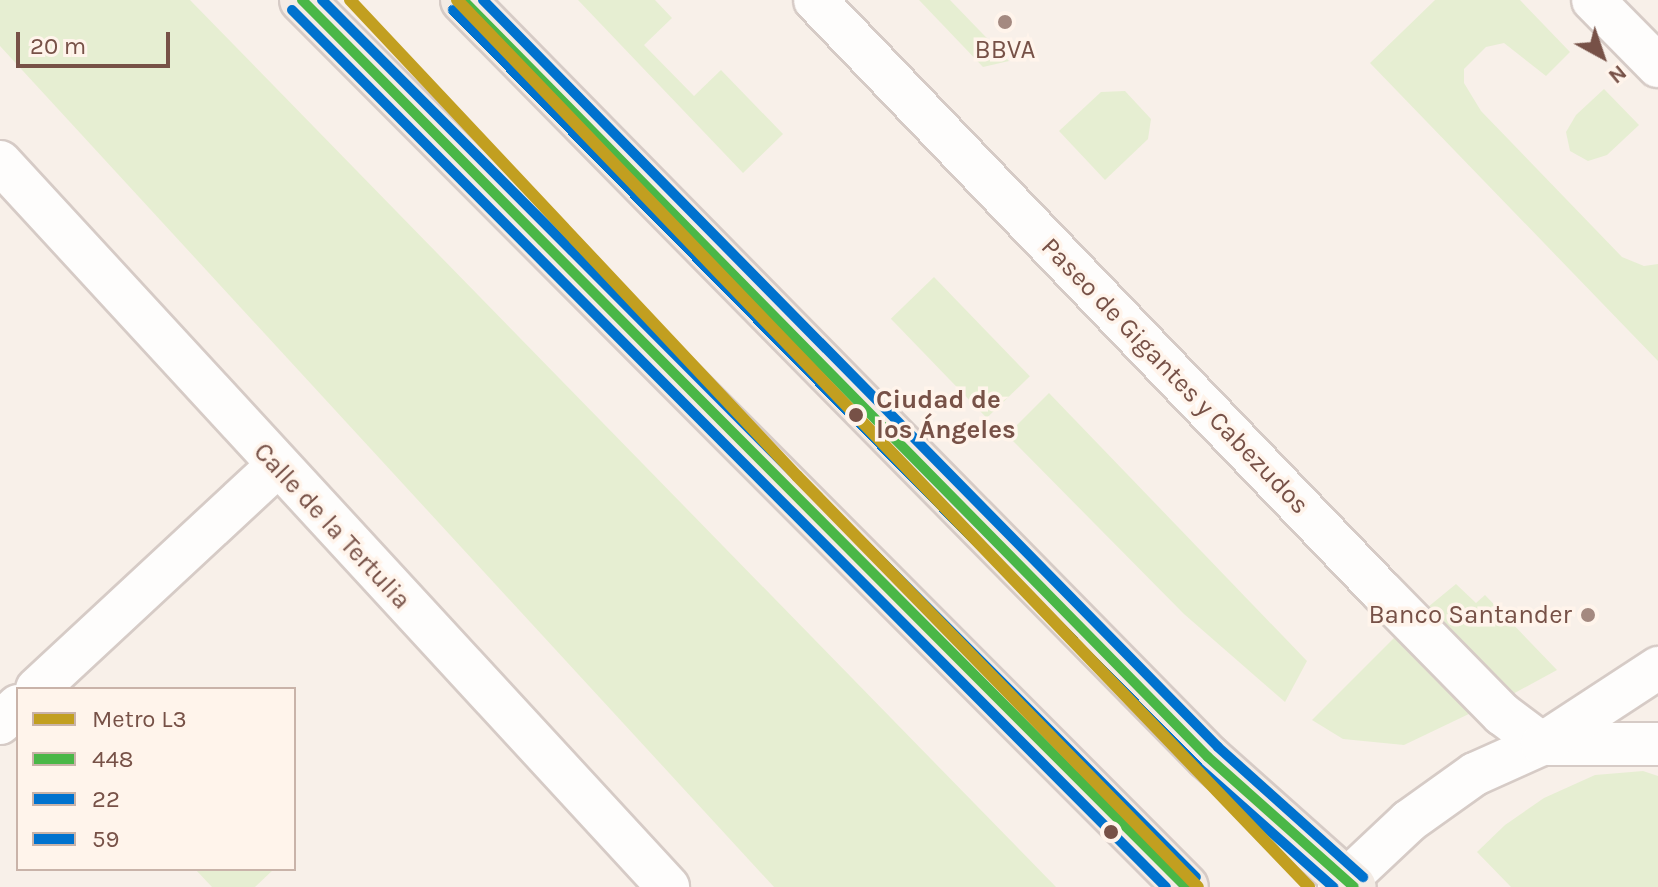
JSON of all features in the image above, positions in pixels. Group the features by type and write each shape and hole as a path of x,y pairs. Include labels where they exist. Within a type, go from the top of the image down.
{"main road":[{"path":"302,0 1186,887"},
{"path":"463,0 1208,757 1346,884"}],"street":[{"name":"Paseo de Gigantes y Cabezudos","path":"815,0 1381,591 1502,714 1542,744"},
{"path":"1593,0 1658,66"},
{"name":"Calle de la Tertulia","path":"0,162 276,467 668,887"},
{"path":"39,687 276,467"},
{"path":"1346,884 1409,821 1475,774 1542,744 1658,668"},
{"path":"0,723 16,708"},
{"path":"1542,744 1658,744"}],"green space":[{"path":"0,0 190,0 1056,887 774,887 0,46"},
{"path":"578,0 655,0 672,18 644,45 694,96 721,70 783,134 743,173"},
{"path":"919,0 950,0 1009,61 983,67"},
{"path":"1435,0 1520,0 1570,52 1546,76 1504,43 1486,47 1464,69 1464,83 1481,111 1622,257 1644,266 1658,264 1658,361 1370,63"},
{"path":"1604,89 1639,125 1607,155 1588,161 1570,151 1566,132 1576,115"},
{"path":"1125,91 1151,119 1148,139 1105,180 1059,131 1101,92"},
{"path":"934,277 1030,376 987,418 891,319"},
{"path":"1049,393 1307,661 1285,702 1184,614 1007,435"},
{"path":"1456,584 1476,603 1485,595 1557,670 1511,695 1428,607"},
{"path":"1397,635 1473,712 1404,745 1343,739 1312,720"},
{"path":"1643,771 1658,776 1658,887 1511,887 1477,852 1505,825 1544,798 1595,775"},
{"path":"197,871 272,871 255,887 212,887"}],"metro line":[{"name":"L3","path":"350,0 797,476 1198,887"},
{"name":"L3","path":"457,0 1309,887"}],"transit line":[{"name":"448","path":"302,0 1186,887"},
{"name":"59","path":"322,0 1196,877"},
{"name":"448","path":"463,0 1208,757 1354,887"},
{"name":"59","path":"483,0 1218,747 1363,877"},
{"name":"22","path":"292,10 1166,887"},
{"name":"22","path":"453,10 1198,767 1333,887"}],"place":[{"name":"BBVA","path":"1005,22"},
{"name":"Ciudad de los Ángeles","path":"856,415"},
{"name":"Banco Santander","path":"1588,615"}]}
